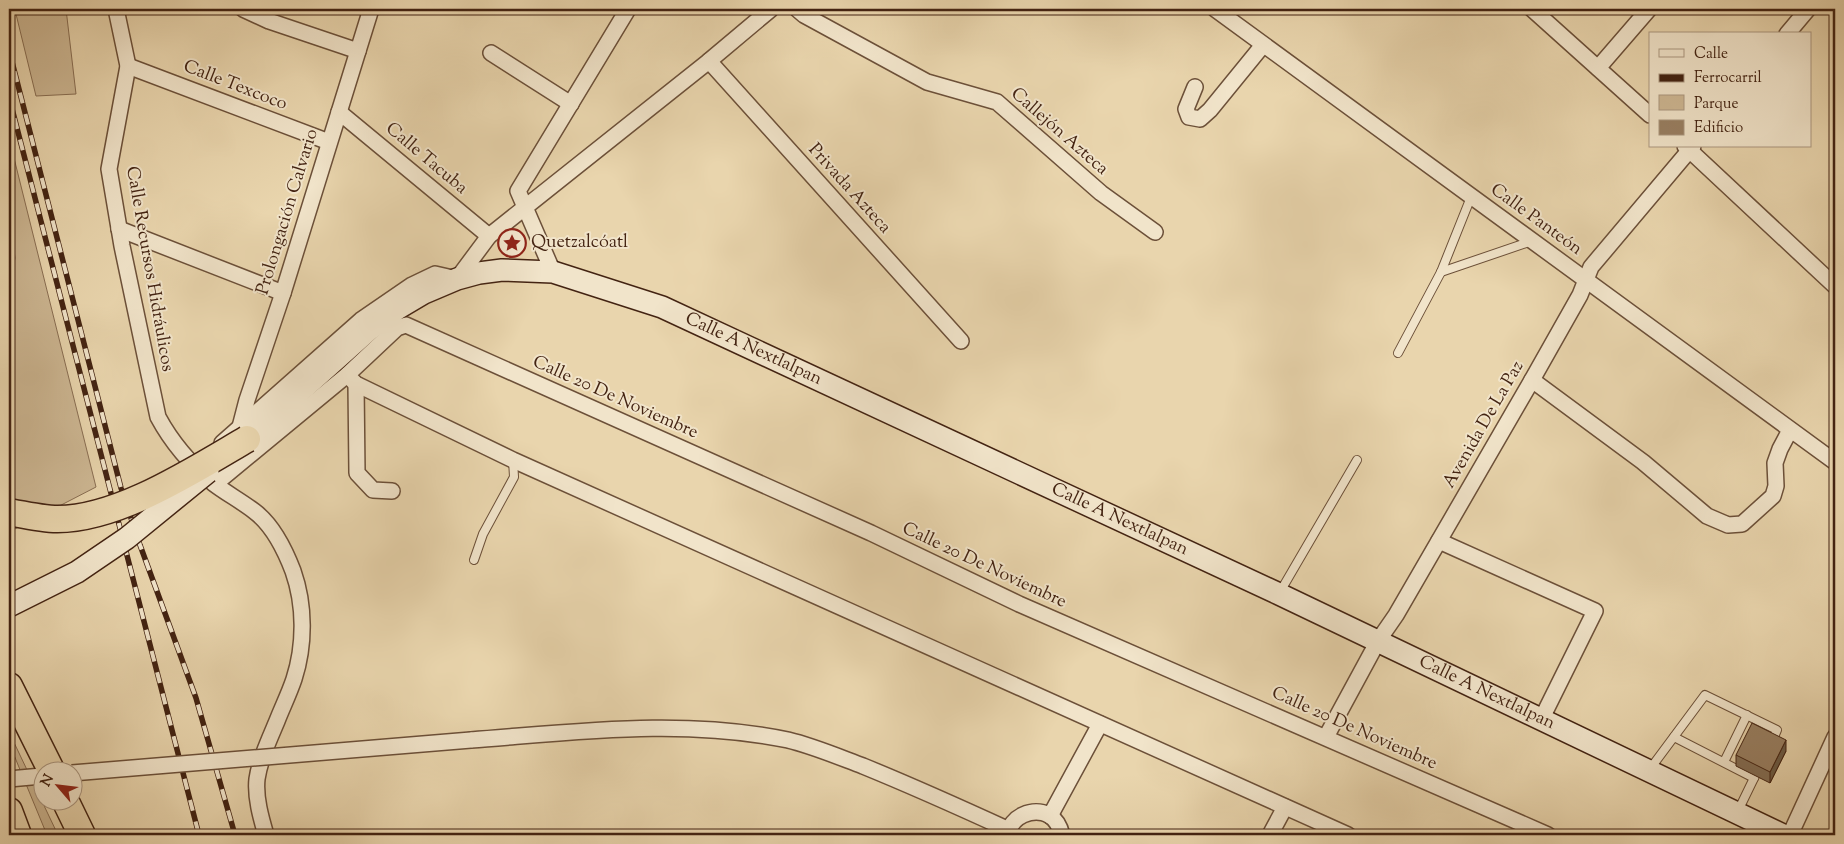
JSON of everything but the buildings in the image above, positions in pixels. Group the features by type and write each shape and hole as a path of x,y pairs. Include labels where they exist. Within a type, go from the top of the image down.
{"highway":[{"path":"9,512 56,519 85,516 116,507 190,472 243,433"},
{"path":"9,686 47,762"},
{"path":"9,811 18,835"},
{"path":"71,812 82,835"}],"main road":[{"name":"Calle A Nextlalpan","path":"9,606 77,572 127,538 243,433 292,400 370,329 397,309 449,282 479,273 502,270 553,272 662,307 1279,594 1784,835"}],"street":[{"name":"Calle Recursos Hidráulicos","path":"116,9 128,66 109,169 119,229 158,417 172,442 194,466 215,484 257,512 269,526 282,546 301,597 302,648 294,680 264,751 257,780 259,811 266,835"},
{"path":"243,9 269,21 358,51"},
{"name":"Prolongación Calvario","path":"243,433 247,400 283,293 371,9"},
{"path":"553,272 518,191 628,9"},
{"path":"194,466 243,433 361,320 383,304 412,285 435,274 449,282 489,236 524,206 709,62 771,9"},
{"name":"Callejón Azteca","path":"797,9 804,15 927,82 997,102 1100,193 1155,232"},
{"name":"Calle Panteón","path":"1215,9 1835,462"},
{"path":"1532,9 1649,114"},
{"path":"1598,68 1649,9"},
{"path":"1789,32 1808,9"},
{"path":"1195,87 1186,109 1189,117 1200,119 1210,110 1263,45"},
{"path":"491,52 570,104"},
{"name":"Privada Azteca","path":"709,62 961,341"},
{"name":"Calle Texcoco","path":"128,66 329,142"},
{"name":"Calle Tacuba","path":"339,112 489,236"},
{"path":"1689,148 1835,286"},
{"name":"Avenida De La Paz","path":"1326,737 1378,642 1396,615 1580,295 1591,267 1689,148"},
{"path":"119,229 283,293"},
{"name":"Calle 20 De Noviembre","path":"352,380 397,328 406,325 871,533 1019,604 1548,835"},
{"path":"352,380 513,460 1348,835"},
{"path":"215,484 352,380"},
{"path":"352,380 357,473 372,490 392,491"},
{"path":"1532,380 1643,462 1707,516 1728,525 1742,524 1773,496 1776,486 1775,463 1790,430"},
{"path":"1439,541 1595,611 1541,720"},
{"path":"1050,816 1100,724"},
{"path":"82,772 616,729 665,727 719,730 789,740 846,760 905,783 1009,833 1016,820 1026,813 1039,812 1050,816 1059,825 1062,835"},
{"path":"1790,835 1835,738"},
{"path":"9,779 32,777"},
{"path":"1270,835 1285,807"}],"lane":[{"path":"1398,353 1440,272 1471,197"},
{"path":"1440,272 1532,241"},
{"path":"474,560 483,534 514,477 513,460"},
{"path":"1279,594 1357,460"},
{"path":"1648,771 1706,695 1777,730 1770,744"},
{"path":"1724,762 1747,715"},
{"path":"1674,737 1754,777 1737,813"}],"green space":[{"path":"9,9 66,9 76,94 36,96 15,10 9,11"},
{"path":"9,138 96,487 9,532 9,291 15,258 9,221"},
{"path":"9,732 32,780 32,799 9,743"},
{"path":"38,812 47,812 58,835 47,835"}],"railway":[{"path":"9,50 121,488 196,698 235,835"},
{"path":"9,97 199,835"}],"place":[{"name":"Quetzalcóatl","path":"512,243"}]}
